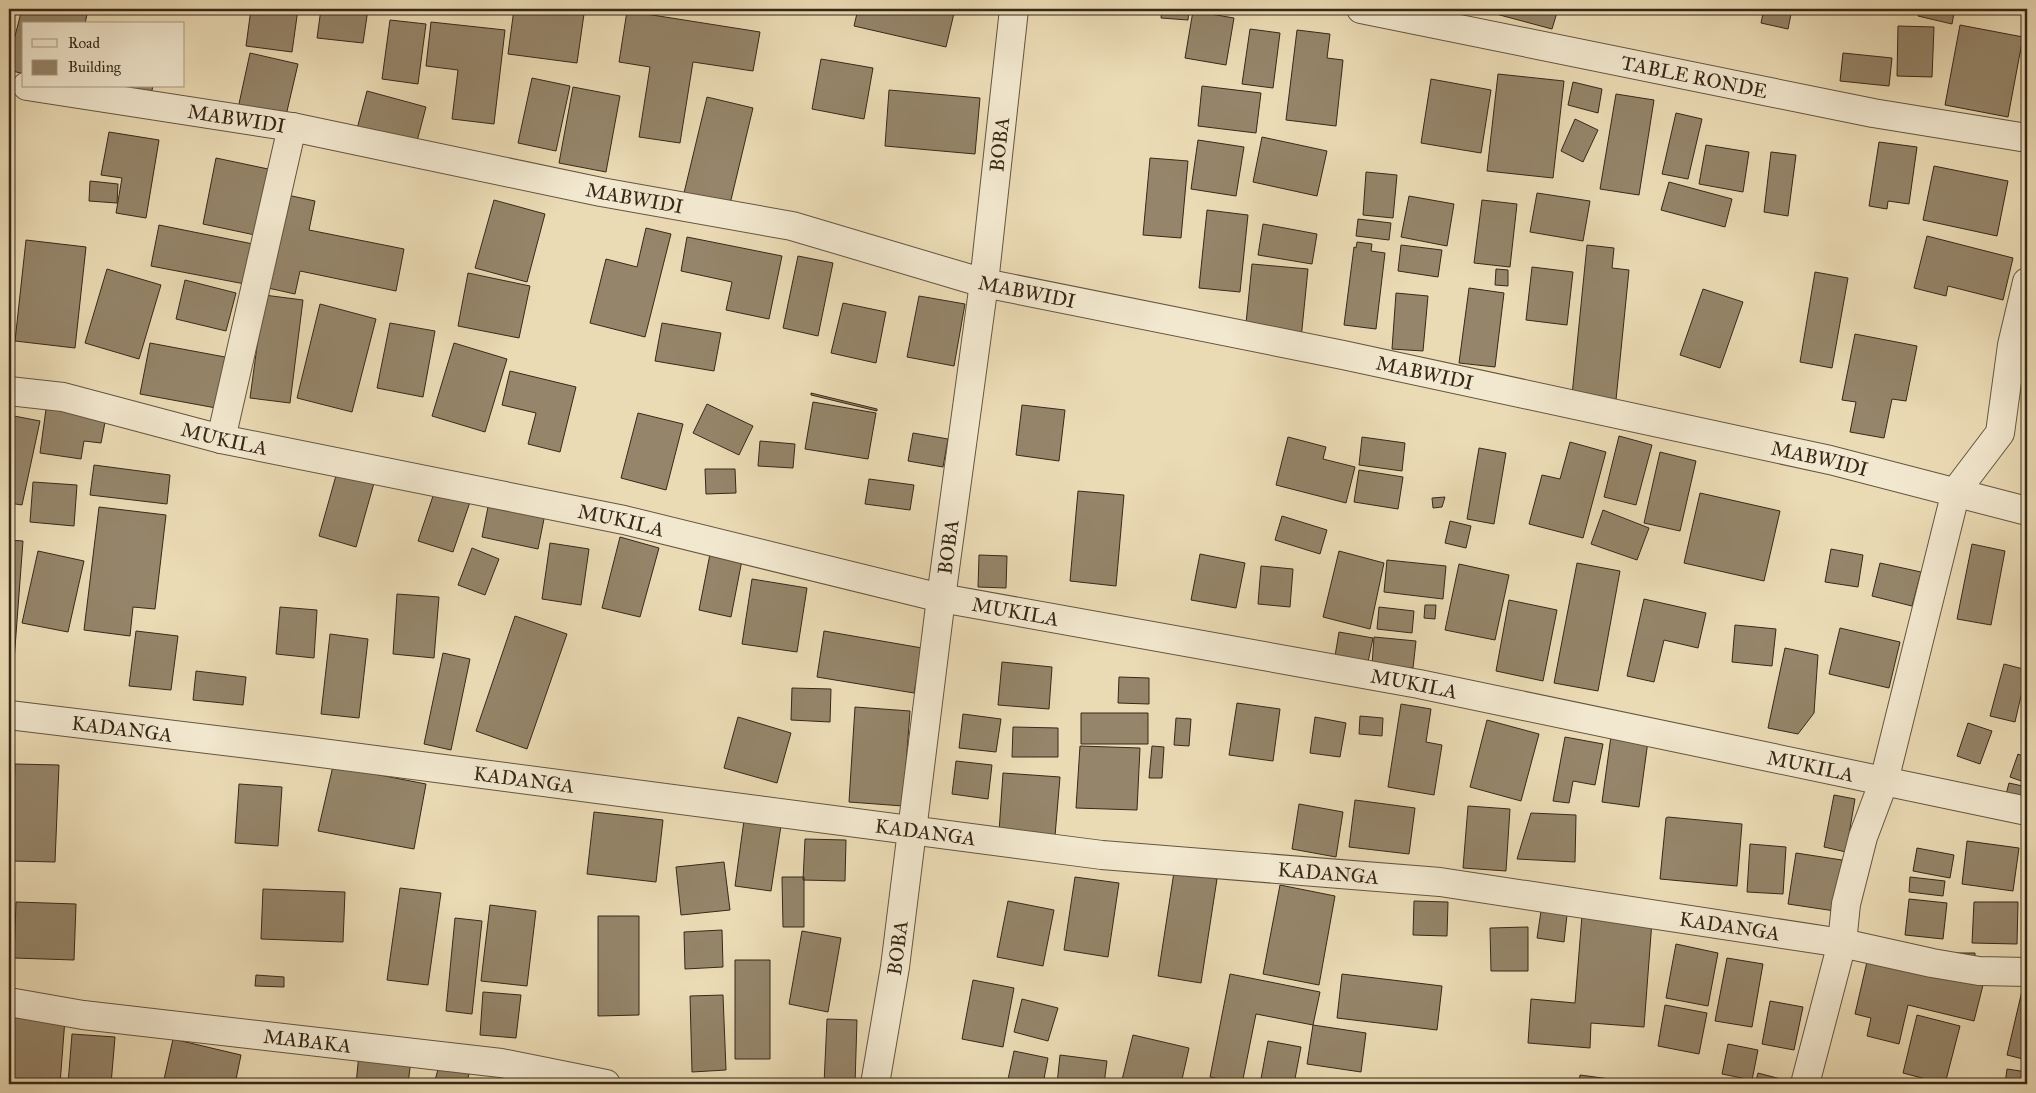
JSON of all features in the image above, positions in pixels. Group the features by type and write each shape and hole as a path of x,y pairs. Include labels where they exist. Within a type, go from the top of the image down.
{"street":[{"name":"BOBA","path":"875,1084 895,967 941,598 984,284 1014,9"},
{"name":"TABLE RONDE","path":"1361,9 1873,113 2027,138"},
{"name":"MABWIDI","path":"9,83 22,85"},
{"name":"MABWIDI","path":"38,88 292,127 601,192 792,226 984,284 1352,357 1830,460 1956,491 2027,511"},
{"path":"221,439 292,127"},
{"path":"1805,1084 1842,943 1846,904 1862,837 1884,781 1956,491 2000,433 2012,345 2027,282"},
{"name":"MUKILA","path":"9,391 63,397 221,439 624,520 941,598 1419,684 2027,811"},
{"name":"KADANGA","path":"9,714 1102,855 1440,882 1842,943 1932,964 1979,971 2027,972"},
{"name":"MABAKA","path":"9,1002 83,1015 501,1063 606,1084"}],"building":[{"path":"22,9 88,9 85,22 22,22 22,73 9,70 9,59"},
{"path":"251,9 298,9 292,52 246,46"},
{"path":"321,9 368,9 363,43 317,38"},
{"path":"514,9 545,9 584,14 577,63 508,54"},
{"path":"858,9 955,9 946,47 854,26"},
{"path":"1162,9 1189,9 1188,20 1161,18"},
{"path":"1497,9 1558,9 1552,29 1496,14"},
{"path":"1764,9 1792,9 1788,29 1761,23"},
{"path":"1920,9 1962,9 1961,14 1954,13 1952,24 1918,16"},
{"path":"627,11 760,32 753,71 693,62 680,143 639,137 650,67 619,62"},
{"path":"1193,11 1234,18 1226,65 1185,58"},
{"path":"390,20 426,24 418,84 382,79"},
{"path":"431,22 505,30 494,124 452,119 458,70 426,66"},
{"path":"1960,25 2023,37 2008,117 1945,105"},
{"path":"1898,26 1934,27 1932,77 1897,76"},
{"path":"1250,29 1280,33 1273,88 1242,84"},
{"path":"1297,30 1330,34 1327,58 1343,60 1336,126 1286,120"},
{"path":"250,53 298,64 284,124 237,113"},
{"path":"1843,53 1892,58 1889,86 1840,81"},
{"path":"821,59 873,68 864,119 812,109"},
{"path":"1498,74 1564,81 1553,178 1487,171"},
{"path":"532,78 570,86 556,151 518,143"},
{"path":"1431,79 1491,90 1481,153 1421,143"},
{"path":"1573,82 1602,89 1598,113 1568,105"},
{"path":"1202,86 1261,93 1256,133 1198,126"},
{"path":"573,87 620,96 606,172 559,163"},
{"path":"122,88 152,88 151,94"},
{"path":"889,90 980,98 975,154 885,146"},
{"path":"367,91 426,107 411,164 352,148"},
{"path":"1616,94 1654,100 1639,195 1600,189"},
{"path":"707,97 753,108 730,204 684,193"},
{"path":"1676,113 1702,119 1688,179 1662,174"},
{"path":"1575,119 1598,130 1583,162 1561,151"},
{"path":"109,132 159,140 146,218 116,213 122,178 101,175"},
{"path":"1262,137 1327,151 1317,196 1253,182"},
{"path":"1198,140 1244,147 1236,196 1191,189"},
{"path":"1879,142 1917,147 1909,204 1888,201 1887,209 1869,206"},
{"path":"1706,145 1749,152 1743,192 1699,184"},
{"path":"1771,152 1796,155 1788,216 1764,212"},
{"path":"216,158 268,169 255,235 203,224"},
{"path":"1150,158 1188,161 1181,238 1143,235"},
{"path":"1934,166 2008,181 1997,236 1923,220"},
{"path":"1366,172 1397,175 1393,218 1363,215"},
{"path":"90,181 118,184 117,203 89,201"},
{"path":"1669,182 1732,199 1725,227 1661,210"},
{"path":"278,193 315,201 309,230 404,249 396,291 300,271 295,294 259,286"},
{"path":"1537,193 1590,201 1583,241 1530,232"},
{"path":"1409,196 1454,204 1447,246 1401,237"},
{"path":"494,200 545,214 527,282 475,268"},
{"path":"1482,200 1517,204 1510,267 1474,263"},
{"path":"1207,210 1248,215 1240,292 1199,288"},
{"path":"1358,219 1391,223 1389,240 1356,236"},
{"path":"1263,224 1317,234 1312,264 1258,255"},
{"path":"159,225 258,245 250,285 151,266"},
{"path":"646,228 671,234 645,337 590,323 606,259 637,267"},
{"path":"1927,236 2013,258 2003,300 1948,286 1946,296 1914,288"},
{"path":"687,237 782,256 769,319 726,310 732,282 681,271"},
{"path":"26,240 86,247 75,348 15,341"},
{"path":"1357,242 1372,244 1371,251 1385,253 1376,329 1344,325 1354,247 1356,248"},
{"path":"1401,245 1442,250 1438,277 1398,271"},
{"path":"1587,245 1614,248 1612,268 1629,270 1615,410 1571,405"},
{"path":"798,256 833,263 818,336 783,328"},
{"path":"1252,264 1308,269 1300,349 1244,343"},
{"path":"1532,267 1573,272 1567,325 1526,320"},
{"path":"107,269 161,285 139,359 85,343"},
{"path":"1496,269 1508,270 1508,286 1495,285"},
{"path":"1815,272 1848,278 1832,368 1800,362"},
{"path":"468,273 530,286 519,338 458,326"},
{"path":"185,280 236,293 226,331 176,319"},
{"path":"1469,288 1504,293 1495,367 1459,363"},
{"path":"1703,289 1743,302 1720,368 1680,355"},
{"path":"1396,293 1428,296 1423,351 1392,349"},
{"path":"264,295 303,300 290,403 250,398"},
{"path":"919,296 965,304 954,366 907,357"},
{"path":"843,303 886,312 876,363 831,353"},
{"path":"320,304 376,319 352,412 297,398"},
{"path":"390,323 435,331 423,397 377,388"},
{"path":"662,323 721,333 714,371 655,361"},
{"path":"1855,334 1917,346 1906,401 1892,399 1884,438 1850,432 1856,402 1842,400"},
{"path":"150,343 225,357 216,408 140,394"},
{"path":"454,343 507,359 485,432 432,416"},
{"path":"510,371 576,387 560,452 528,444 536,413 502,405"},
{"path":"811,393 877,409 877,411 811,395"},
{"path":"813,402 876,413 868,459 805,449"},
{"path":"707,404 753,426 739,455 693,433"},
{"path":"1022,405 1065,410 1059,461 1016,455"},
{"path":"46,409 106,417 101,443 84,441 81,459 40,453"},
{"path":"638,413 683,424 666,490 621,478"},
{"path":"9,415 40,421 22,505 9,503"},
{"path":"913,433 948,439 943,467 908,461"},
{"path":"1619,436 1652,445 1636,505 1604,497"},
{"path":"1288,437 1326,447 1323,459 1355,467 1346,503 1276,485"},
{"path":"1362,437 1405,443 1402,471 1359,465"},
{"path":"760,441 795,444 793,468 758,466"},
{"path":"1570,442 1606,452 1583,538 1529,524 1542,475 1560,479"},
{"path":"1479,448 1506,453 1494,524 1467,519"},
{"path":"1660,452 1696,461 1680,531 1644,523"},
{"path":"94,465 170,475 167,504 90,495"},
{"path":"705,469 735,469 736,493 706,494"},
{"path":"1359,470 1403,477 1398,509 1354,502"},
{"path":"337,472 374,483 356,547 319,536"},
{"path":"869,479 914,485 910,510 865,504"},
{"path":"33,482 77,485 74,526 30,522"},
{"path":"435,490 470,502 453,552 418,541"},
{"path":"1078,491 1124,495 1116,586 1070,581"},
{"path":"1700,493 1780,511 1764,581 1684,563"},
{"path":"1445,497 1442,507 1433,508 1432,498"},
{"path":"489,502 545,514 538,549 482,537"},
{"path":"99,507 166,515 155,609 133,607 130,636 84,630"},
{"path":"1603,510 1649,528 1637,560 1591,544"},
{"path":"1282,516 1327,530 1320,554 1275,540"},
{"path":"1450,521 1471,526 1466,548 1445,543"},
{"path":"620,537 659,548 640,617 602,608"},
{"path":"9,540 23,541 14,661 9,660"},
{"path":"550,543 589,549 581,605 542,599"},
{"path":"1972,544 2005,551 1991,625 1957,619"},
{"path":"472,548 499,559 485,595 458,585"},
{"path":"1831,549 1863,555 1858,587 1825,582"},
{"path":"38,551 84,561 68,632 22,623"},
{"path":"1339,551 1384,563 1370,629 1323,617"},
{"path":"710,554 742,560 731,617 699,610"},
{"path":"1200,554 1245,563 1236,608 1191,600"},
{"path":"979,555 1007,556 1006,588 978,587"},
{"path":"1387,560 1446,566 1443,599 1384,592"},
{"path":"1577,563 1620,571 1598,691 1554,683"},
{"path":"1880,563 1921,572 1912,606 1872,596"},
{"path":"1459,564 1509,575 1495,640 1445,630"},
{"path":"1261,566 1293,569 1290,607 1258,604"},
{"path":"752,579 807,588 797,652 742,644"},
{"path":"397,594 439,597 434,658 393,654"},
{"path":"1644,599 1706,613 1698,648 1664,640 1654,682 1627,676"},
{"path":"1509,600 1557,610 1543,681 1496,671"},
{"path":"1425,605 1436,605 1435,619 1424,618"},
{"path":"280,607 317,610 314,658 276,654"},
{"path":"1379,607 1414,611 1412,633 1377,629"},
{"path":"515,616 567,634 527,749 476,731"},
{"path":"1735,625 1776,629 1772,666 1732,662"},
{"path":"1840,628 1900,642 1889,688 1829,674"},
{"path":"136,631 178,636 171,690 129,686"},
{"path":"824,631 922,648 914,693 817,677"},
{"path":"1339,632 1373,638 1368,662 1335,656"},
{"path":"330,634 368,639 359,718 321,714"},
{"path":"1374,637 1416,641 1413,668 1372,665"},
{"path":"1785,648 1818,655 1814,713 1798,734 1768,728"},
{"path":"443,653 470,659 451,750 424,744"},
{"path":"1002,662 1052,667 1049,709 998,705"},
{"path":"2004,664 2027,670 2015,722 1990,716"},
{"path":"196,671 246,677 243,705 193,700"},
{"path":"1119,677 1149,678 1149,704 1118,703"},
{"path":"792,688 831,689 830,722 791,720"},
{"path":"2027,689 2027,709 2023,708"},
{"path":"1237,703 1280,709 1273,761 1229,755"},
{"path":"1401,704 1431,709 1426,742 1442,745 1434,795 1388,787"},
{"path":"855,707 910,711 903,806 849,802"},
{"path":"1081,713 1148,713 1148,744 1081,744"},
{"path":"963,714 1001,719 996,752 959,748"},
{"path":"1360,716 1383,718 1382,736 1359,734"},
{"path":"738,717 791,733 777,783 724,768"},
{"path":"1315,717 1346,723 1340,757 1310,753"},
{"path":"1176,718 1191,719 1189,746 1174,745"},
{"path":"1487,720 1539,734 1521,801 1470,787"},
{"path":"1968,723 1992,731 1980,764 1957,756"},
{"path":"1013,727 1058,728 1058,757 1012,757"},
{"path":"1611,736 1648,741 1639,807 1602,802"},
{"path":"1565,737 1603,744 1595,785 1573,781 1569,803 1553,801"},
{"path":"1080,746 1140,748 1137,810 1076,808"},
{"path":"1152,746 1164,747 1162,778 1149,778"},
{"path":"2018,754 2027,758 2027,783 2010,777"},
{"path":"956,761 992,765 988,799 952,794"},
{"path":"15,764 59,765 55,862 12,861"},
{"path":"333,766 426,784 414,849 318,831"},
{"path":"1003,773 1060,777 1055,836 999,832"},
{"path":"2009,783 2027,787 2027,807 2004,802"},
{"path":"239,784 282,787 278,846 235,843"},
{"path":"1834,795 1855,799 1846,852 1824,847"},
{"path":"1355,800 1415,808 1409,854 1349,847"},
{"path":"1299,804 1343,812 1336,857 1292,849"},
{"path":"1468,806 1510,809 1506,871 1463,868"},
{"path":"594,812 663,820 656,882 587,874"},
{"path":"745,813 782,819 771,891 735,886"},
{"path":"1531,813 1576,815 1575,862 1517,859"},
{"path":"1666,818 1742,824 1737,886 1660,879"},
{"path":"805,839 846,840 845,881 803,880"},
{"path":"1967,841 2019,848 2013,891 1962,884"},
{"path":"1750,844 1786,847 1783,894 1747,892"},
{"path":"1917,848 1954,855 1950,878 1913,871"},
{"path":"1796,853 1842,860 1835,911 1788,904"},
{"path":"724,862 730,910 681,915 676,867"},
{"path":"1174,872 1217,879 1201,983 1158,976"},
{"path":"782,877 804,877 804,927 783,927"},
{"path":"1075,877 1119,883 1108,957 1064,950"},
{"path":"1910,877 1945,881 1943,896 1909,892"},
{"path":"1280,885 1335,896 1319,985 1263,974"},
{"path":"400,888 441,893 428,985 387,980"},
{"path":"263,889 345,892 343,942 261,939"},
{"path":"1909,899 1947,903 1943,939 1905,935"},
{"path":"1008,901 1054,910 1043,966 997,957"},
{"path":"1414,901 1448,902 1447,936 1413,935"},
{"path":"16,902 76,904 74,960 14,958"},
{"path":"1974,902 2018,902 2017,944 1972,943"},
{"path":"490,905 536,911 527,986 481,981"},
{"path":"1541,911 1567,915 1564,942 1537,938"},
{"path":"1582,915 1652,921 1644,1027 1591,1023 1590,1048 1528,1043 1531,999 1575,1003"},
{"path":"598,916 639,916 639,1015 598,1016"},
{"path":"455,918 482,921 472,1014 446,1011"},
{"path":"2027,923 2027,937 2024,936"},
{"path":"1528,927 1528,971 1491,971 1490,928"},
{"path":"722,930 723,967 685,969 684,932"},
{"path":"802,931 841,938 828,1012 789,1004"},
{"path":"1676,944 1718,953 1708,1006 1666,998"},
{"path":"1869,953 1984,981 1974,1021 1908,1005 1899,1044 1867,1036 1871,1018 1855,1014"},
{"path":"1957,953 1975,953 1975,964 1956,963"},
{"path":"1727,958 1763,964 1752,1027 1715,1021"},
{"path":"735,960 770,960 770,1059 735,1059"},
{"path":"1230,974 1320,992 1313,1025 1256,1014 1242,1084 1210,1077"},
{"path":"1342,974 1442,986 1437,1030 1337,1018"},
{"path":"256,975 284,977 284,987 255,986"},
{"path":"2025,978 2027,978 2027,1060 2007,1055"},
{"path":"973,980 1014,988 1003,1047 962,1039"},
{"path":"483,992 521,995 516,1038 480,1035"},
{"path":"723,995 726,1070 692,1072 690,996"},
{"path":"1022,999 1058,1008 1048,1041 1014,1032"},
{"path":"1770,1001 1803,1007 1794,1050 1762,1044"},
{"path":"1665,1005 1707,1013 1699,1054 1658,1046"},
{"path":"1917,1015 1960,1026 1945,1084 1903,1073"},
{"path":"14,1016 65,1019 60,1084 9,1084"},
{"path":"827,1019 857,1020 855,1084 824,1084"},
{"path":"1313,1025 1366,1033 1361,1072 1307,1064"},
{"path":"72,1034 115,1037 111,1084 68,1084"},
{"path":"1133,1035 1189,1048 1181,1084 1121,1084"},
{"path":"173,1039 241,1055 235,1084 163,1084"},
{"path":"1268,1041 1301,1047 1294,1084 1260,1084"},
{"path":"1728,1044 1758,1050 1752,1080 1722,1074"},
{"path":"1014,1051 1048,1058 1043,1084 1007,1084"},
{"path":"359,1054 411,1060 408,1084 356,1084"},
{"path":"1060,1055 1107,1061 1104,1084 1057,1084"},
{"path":"440,1062 470,1071 466,1084 434,1084"},
{"path":"2007,1069 2027,1072 2027,1084 2005,1084"},
{"path":"1758,1073 1792,1082 1792,1084 1755,1084"},
{"path":"1580,1075 1625,1081 1625,1084 1579,1084"}]}
